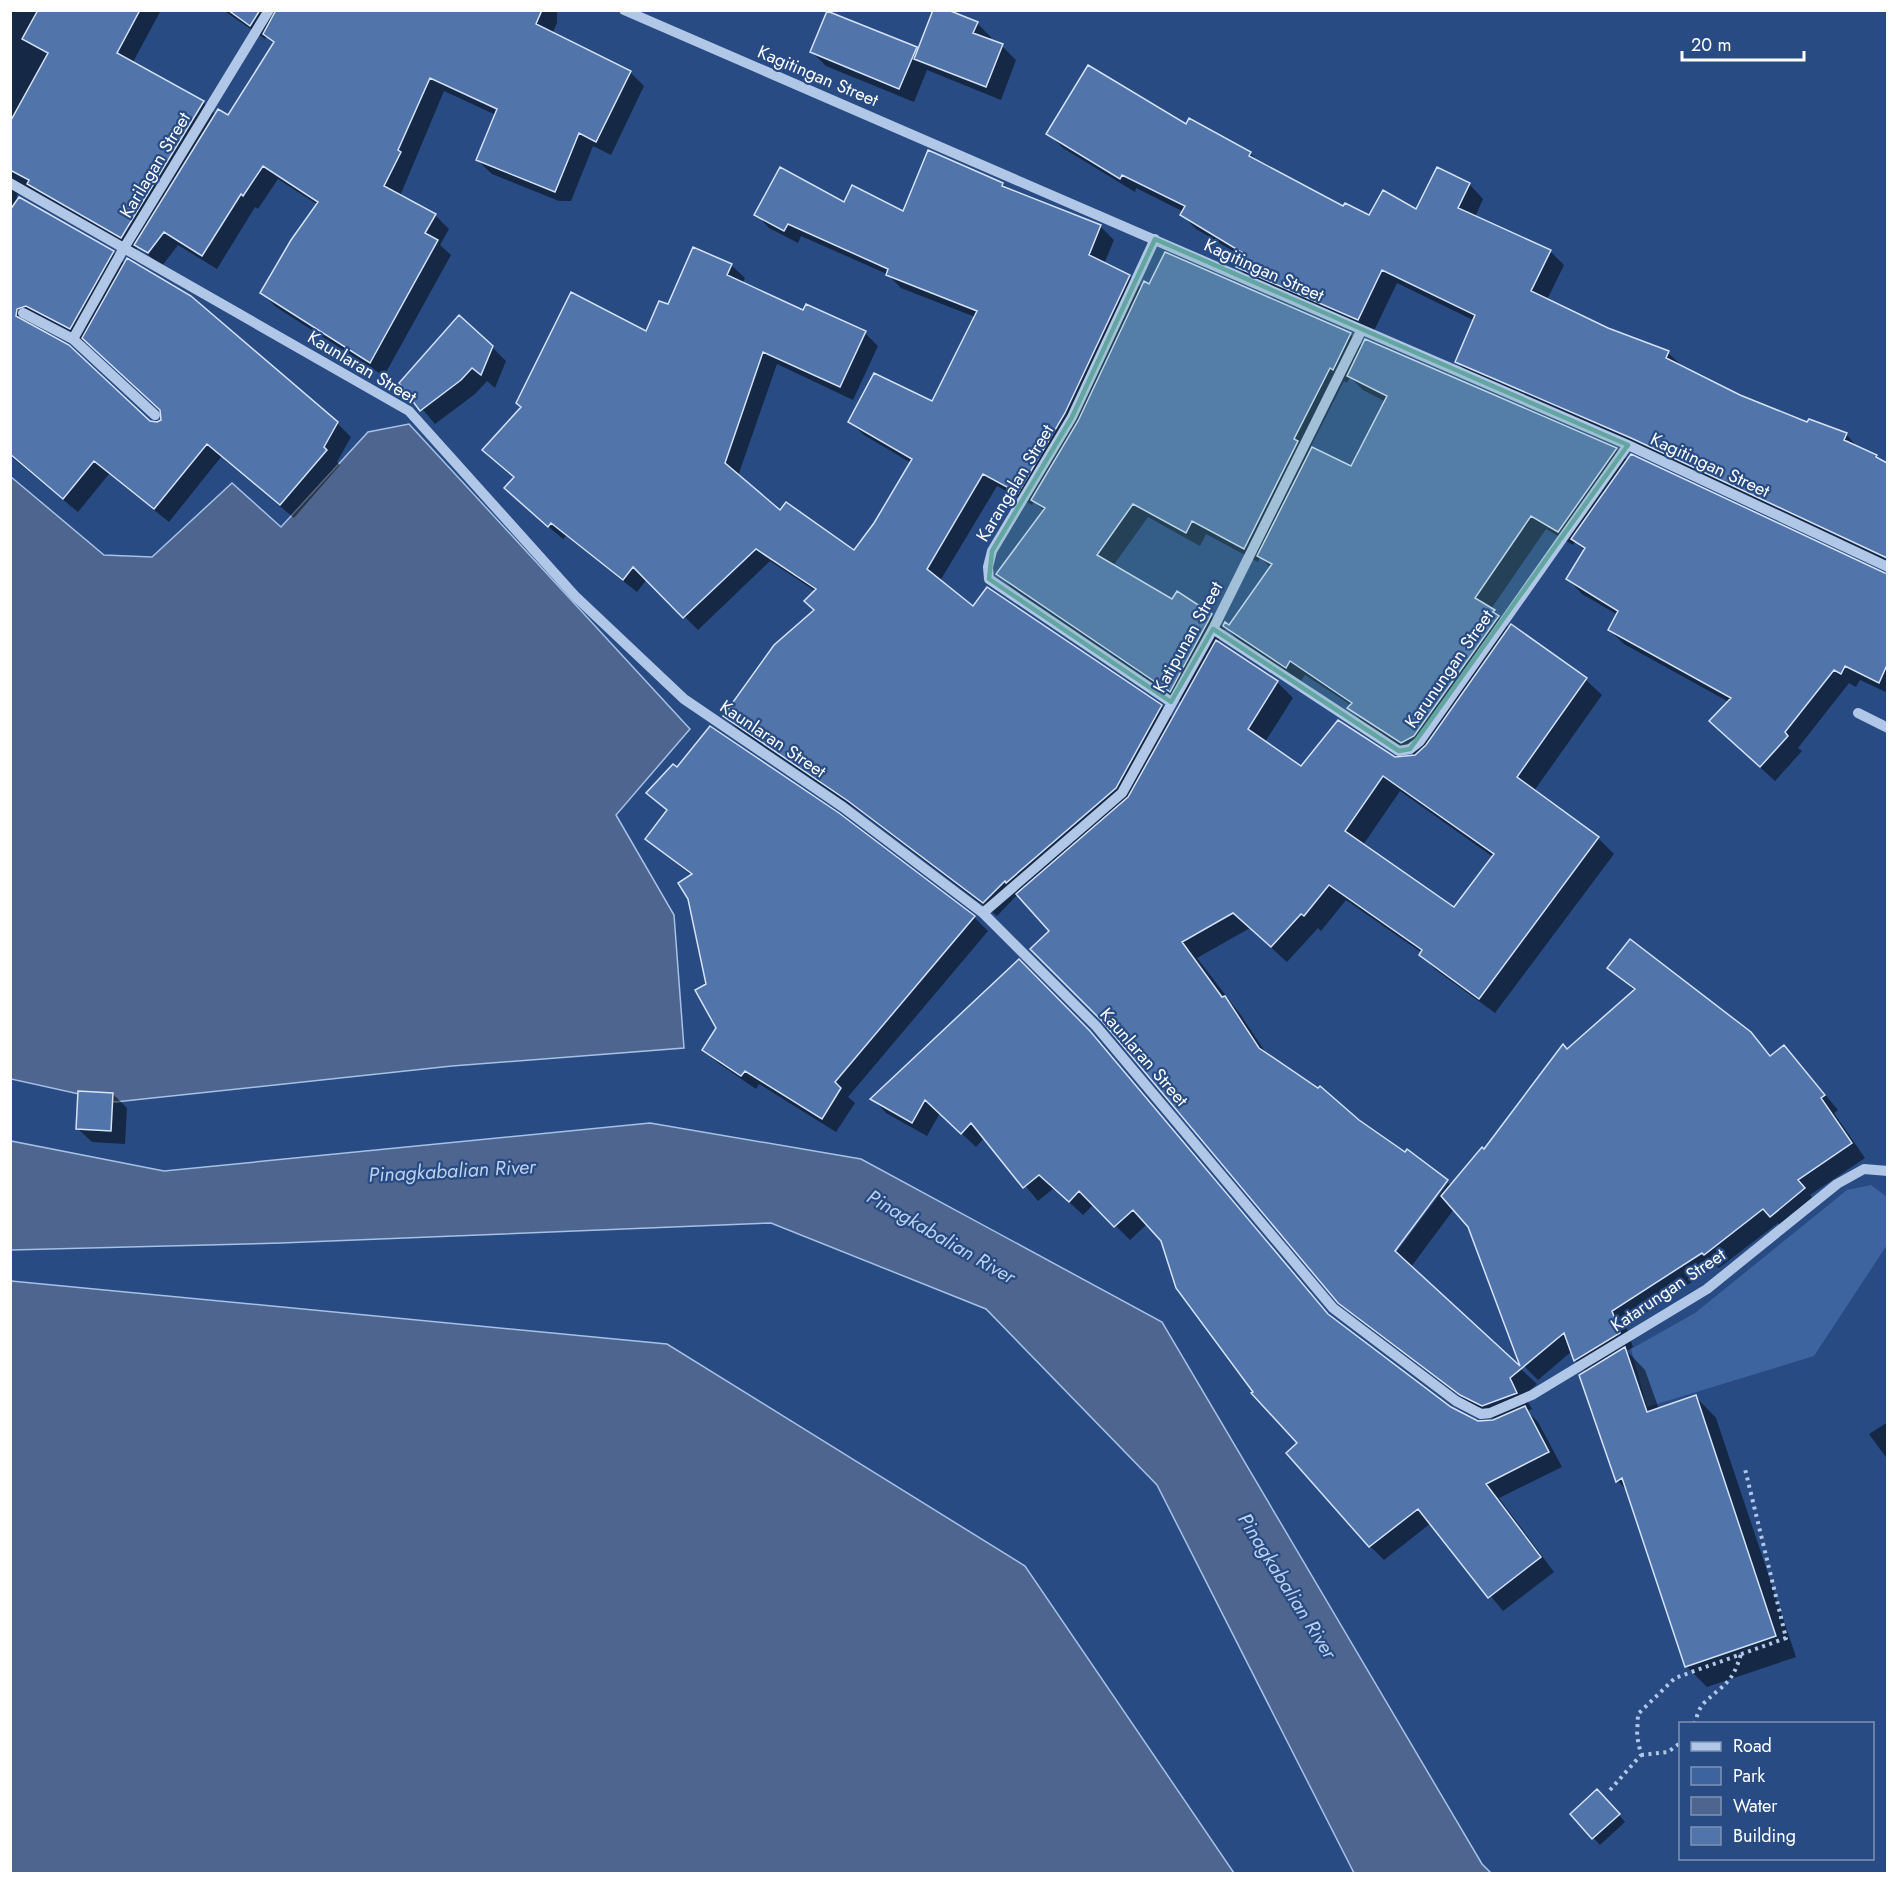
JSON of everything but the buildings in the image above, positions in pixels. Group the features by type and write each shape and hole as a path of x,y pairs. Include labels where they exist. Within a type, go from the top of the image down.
{"street":[{"name":"Karilagan Street","path":"73,339 124,248 269,10"},
{"name":"Kagitingan Street","path":"624,10 1155,239 1360,331 1628,445 1887,567"},
{"name":"Kaunlaran Street","path":"10,183 410,411 576,597 684,699 843,807 983,913 1096,1026 1333,1308 1456,1401"},
{"name":"Karangalan Street","path":"1155,239 1072,417 992,550 987,567 989,579 1171,702"},
{"path":"23,313 73,339 155,415"},
{"name":"Katipunan Street","path":"983,913 1122,793 1213,629 1360,331"},
{"name":"Karunungan Street","path":"1213,629 1399,751 1410,748 1420,741 1628,445"},
{"path":"1858,713 1887,728"},
{"name":"Katarungan Street","path":"1456,1401 1481,1414 1490,1413 1532,1395 1707,1289 1837,1184 1864,1169 1887,1171"}],"path":[{"path":"1641,1755 1637,1736 1638,1714 1675,1678 1786,1638 1745,1469"},
{"path":"1695,1722 1703,1704 1724,1688 1736,1672 1741,1654"},
{"path":"1611,1790 1641,1755 1668,1752 1679,1744"}],"highlighted area":[{"path":"1155,239 1628,445 1410,749 1399,751 1213,629 1171,702 989,579 992,551 1072,417"}],"green space":[{"path":"1871,1185 1887,1197 1887,1245 1814,1356 1647,1407 1631,1349 1695,1313 1847,1190"}],"water":[{"path":"409,424 690,729 616,815 674,915 684,1048 452,1066 115,1102 11,1079 10,476 104,555 152,557 232,483 281,527 368,432"},
{"name":"Pinagkabalian River","path":"650,1123 861,1159 1162,1322 1482,1864 1491,1873 1354,1873 1157,1485 986,1309 771,1223 281,1243 11,1250 11,1141 164,1171"},
{"path":"11,1281 667,1344 1025,1566 1234,1873 11,1873"}]}
